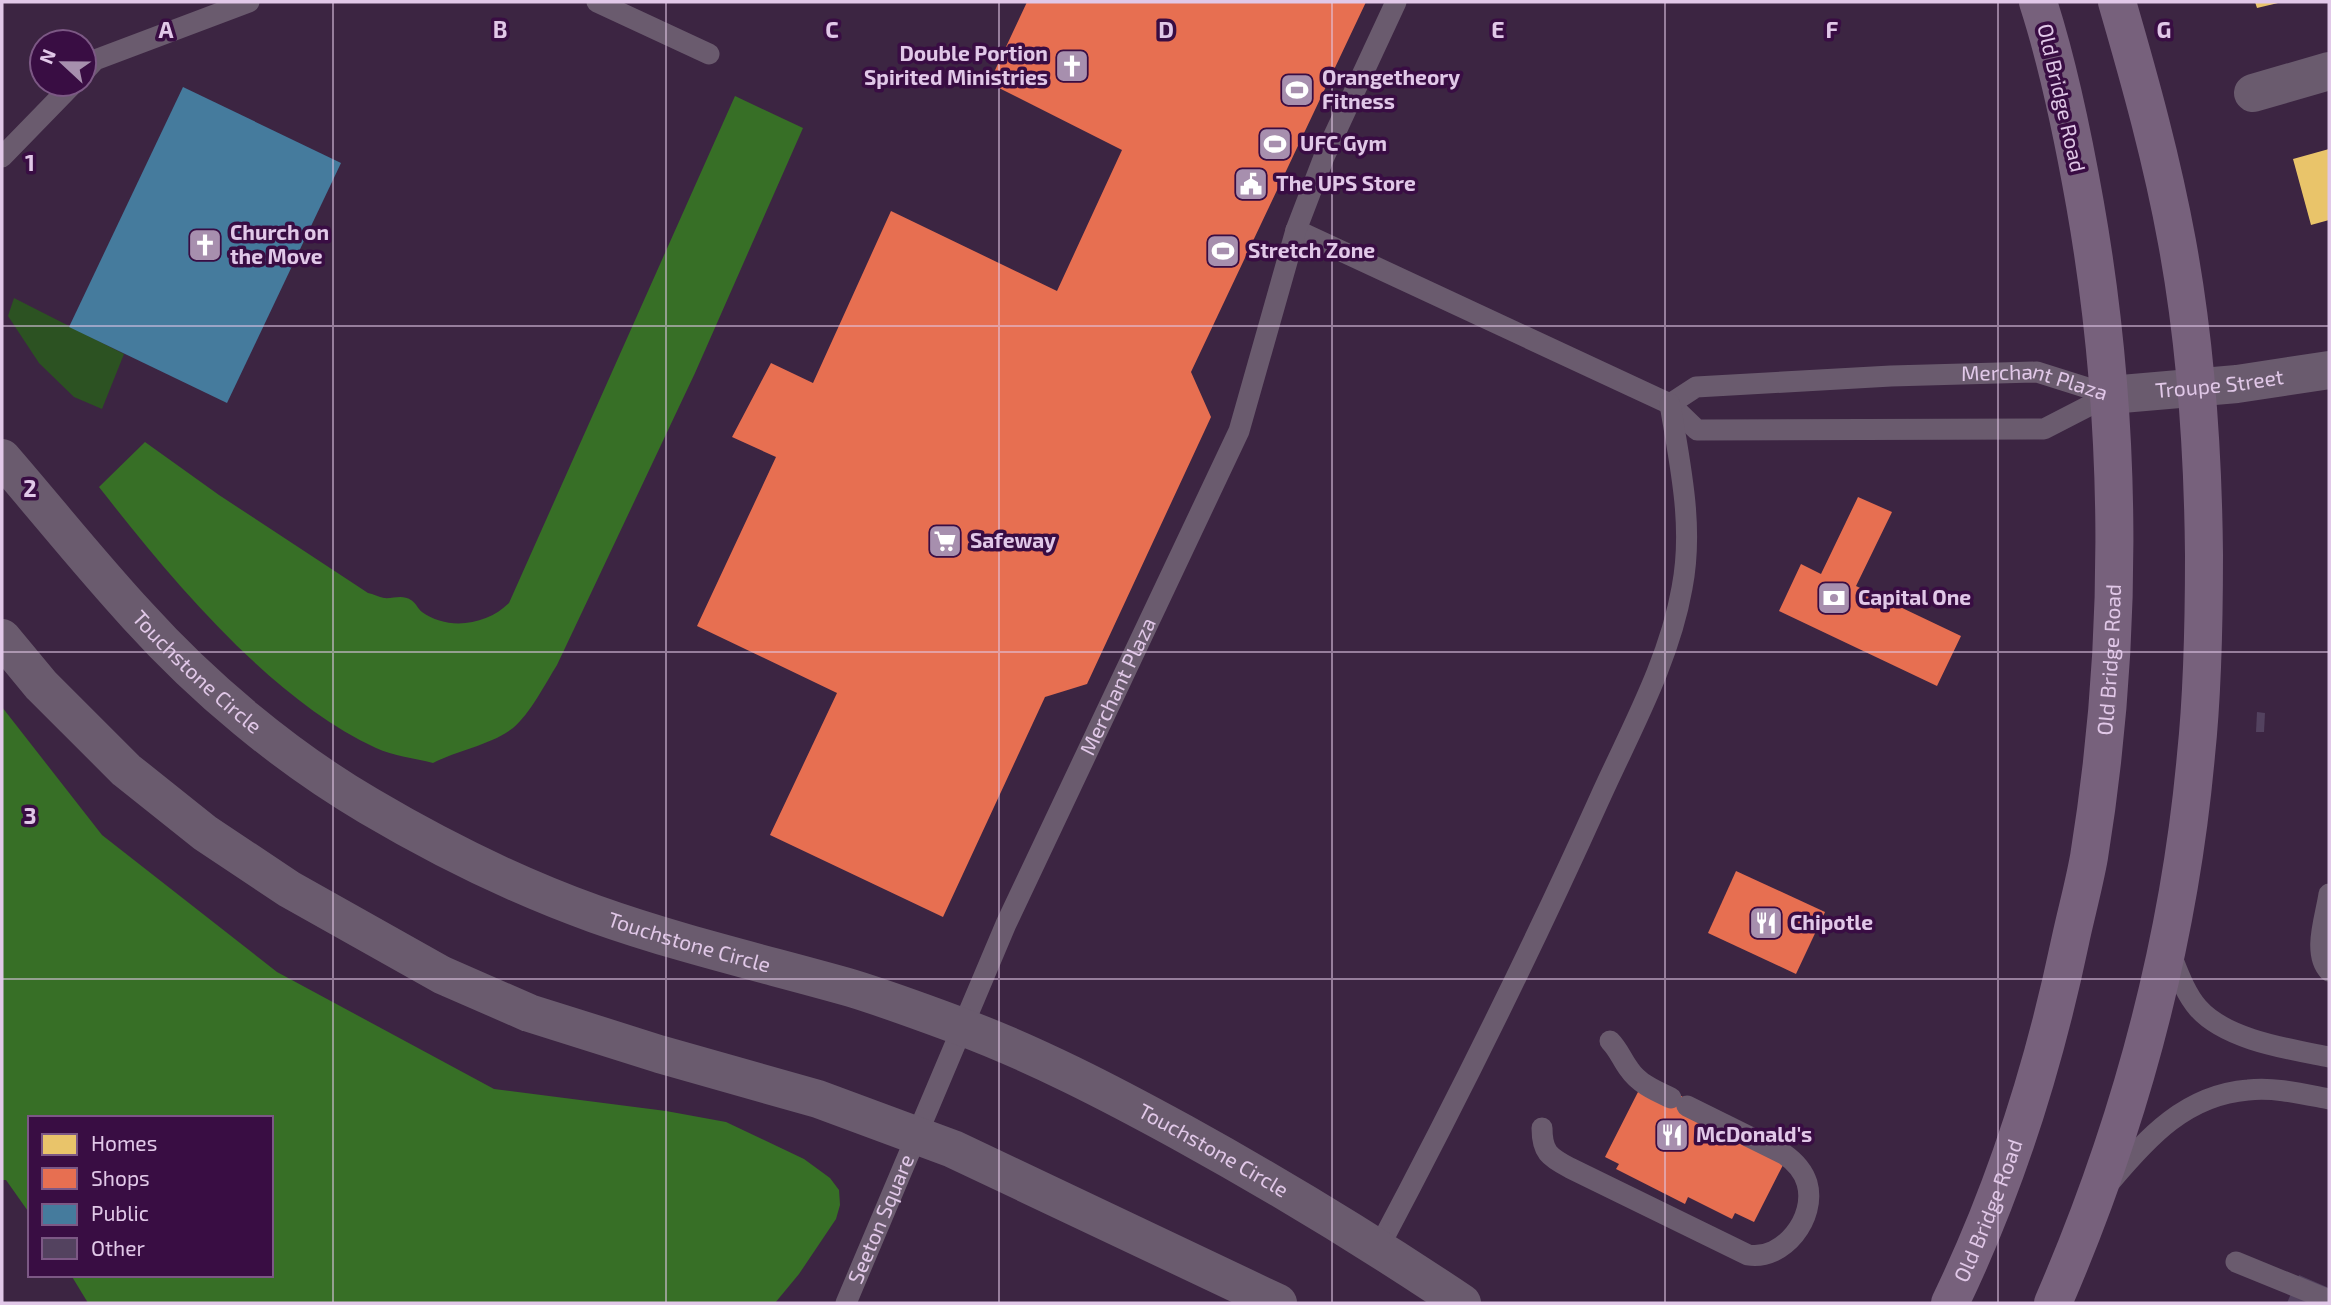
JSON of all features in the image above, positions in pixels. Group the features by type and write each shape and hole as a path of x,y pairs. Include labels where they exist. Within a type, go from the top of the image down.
{"main road":[{"name":"Old Bridge Road","path":"1950,1303 1971,1259 2018,1138 2055,1012 2088,858 2106,724 2115,585 2110,395 2099,285 2073,134 2038,2"},
{"path":"2053,1303 2082,1235 2125,1111 2167,946 2179,884 2196,756 2204,626 2203,497 2196,388 2177,243 2150,117 2117,2"}],"street":[{"path":"2253,93 2329,71"},
{"name":"Troupe Street","path":"2110,395 2237,384 2329,370"},
{"name":"Touchstone Circle","path":"2,458 138,617 209,687 285,749 367,805 502,876 592,913 697,947 856,990 962,1027 1104,1089 1280,1186 1379,1247 1462,1303"},
{"path":"2,638 41,685 127,770 205,833 289,889 442,975 528,1013 818,1099 953,1149 1278,1303"}],"lane":[{"path":"98,59 249,2"},
{"path":"597,2 709,54"},
{"name":"Merchant Plaza","path":"916,1135 1010,914 1239,431 1296,230 1324,157 1396,2"},
{"path":"2,157 59,98"},
{"name":"Merchant Plaza","path":"1296,230 1670,404 1697,430 2044,429 2110,395"},
{"name":"Merchant Plaza","path":"1670,404 1696,387 1891,376 2037,372 2110,395"},
{"path":"1379,1247 1439,1134 1561,886 1667,647 1683,586 1688,541 1686,498 1670,404"},
{"path":"2329,894 2320,953 2329,971"},
{"path":"2167,946 2192,999 2199,1009 2219,1025 2241,1035 2329,1057"},
{"path":"1542,1128 1542,1143 1547,1153 1557,1161 1748,1255 1758,1257 1783,1247 1795,1233 1805,1216 1809,1199 1808,1184 1794,1161 1640,1081 1610,1041"},
{"path":"2094,1201 2151,1135 2196,1105 2222,1095 2247,1090 2286,1091 2329,1099"},
{"name":"Seeton Square","path":"846,1303 916,1135"},
{"path":"2236,1262 2329,1300"}],"green space":[{"path":"735,96 803,128 695,373 557,665 525,715 504,734 433,763 383,751 337,726 260,668 224,633 157,559 99,487 145,442 219,495 368,593 384,598 408,598 422,612 443,622 479,621 500,610 509,603"},
{"path":"14,298 124,354 102,409 74,397 39,363 8,316"},
{"path":"2,707 102,835 277,972 494,1089 666,1111 726,1122 804,1159 830,1178 839,1190 840,1205 836,1219 799,1274 775,1303 88,1303 72,1277 273,1277 273,1116 28,1116 28,1211 6,1180 2,1180"}],"building: Homes":[{"path":"2255,2 2278,2 2278,3 2257,8"},
{"path":"2329,149 2329,220 2311,225 2293,159"}],"building: Shops":[{"name":"Safeway","path":"1027,2 1366,2 1191,372 1211,417 1087,684 1045,697 943,917 770,835 837,693 697,626 776,457 732,437 771,363 813,383 891,211 1057,291 1122,150 989,83"},
{"name":"Capital One","path":"1858,497 1892,512 1856,586 1961,636 1937,686 1779,611 1801,564 1821,574"},
{"name":"Chipotle","path":"1736,871 1825,912 1796,974 1708,933"},
{"name":"McDonald's","path":"1639,1090 1674,1092 1784,1163 1754,1222 1735,1213 1732,1219 1688,1197 1685,1204 1616,1169 1619,1164 1605,1157"}],"building: Public":[{"name":"Church on the Move","path":"183,87 341,163 227,403 69,327"}],"building: Other":[{"path":"2257,712 2265,713 2264,732 2256,732"},
{"path":"2299,1275 2329,1288 2329,1303 2287,1303"}],"place":[{"name":"Double Portion Spirited Ministries","path":"1072,66"},
{"name":"Orangetheory Fitness","path":"1297,90"},
{"name":"UFC Gym","path":"1275,144"},
{"name":"The UPS Store","path":"1251,184"},
{"name":"Church on the Move","path":"205,245"},
{"name":"Stretch Zone","path":"1223,251"},
{"name":"Safeway","path":"945,541"},
{"name":"Capital One","path":"1834,598"},
{"name":"Chipotle","path":"1766,923"},
{"name":"McDonald's","path":"1672,1135"}]}
